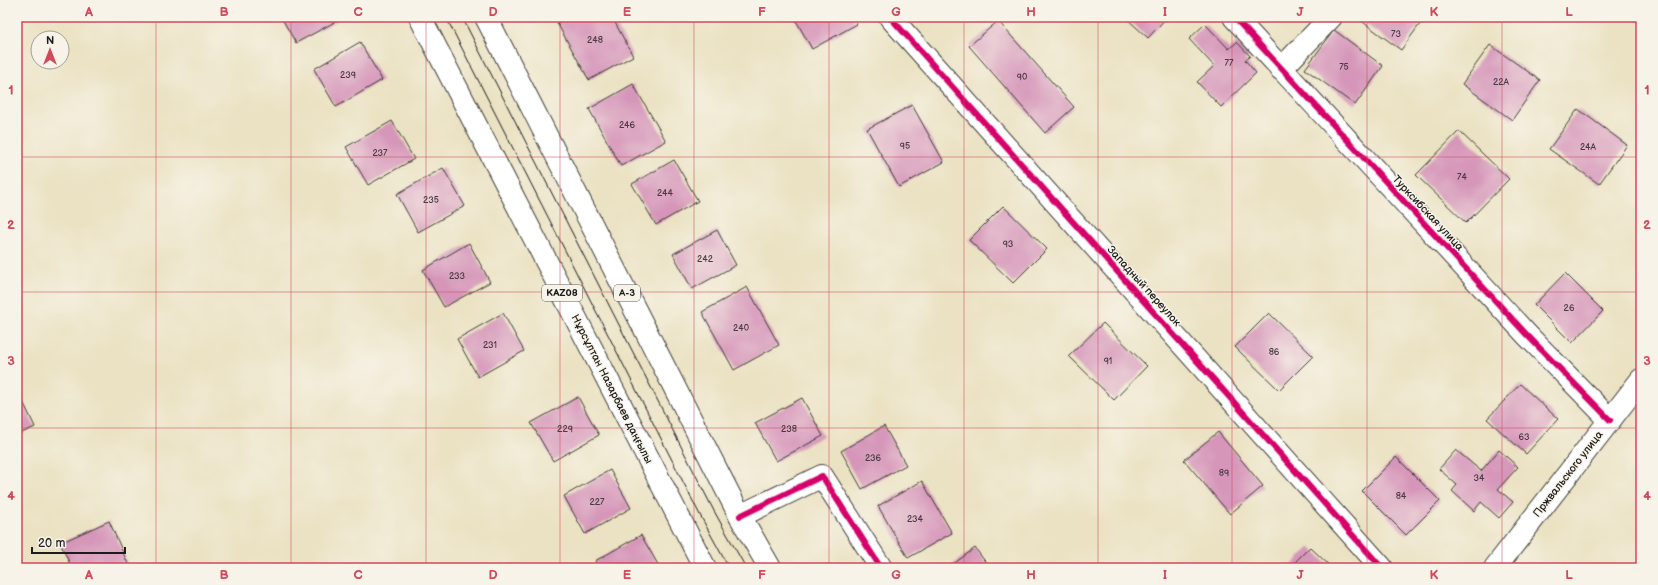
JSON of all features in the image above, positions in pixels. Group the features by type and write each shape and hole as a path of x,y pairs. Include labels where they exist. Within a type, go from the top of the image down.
{"main road":[{"name":"Нұрсұлтан Назарбаев даңғылы","path":"420,17 705,568"},
{"name":"А-3","path":"486,17 740,516 770,568"},
{"name":"Западный переулок","path":"890,17 1382,568"},
{"name":"Турксибская улица","path":"1234,17 1527,335 1610,420"},
{"path":"1281,69 1331,17"},
{"name":"Пржвальского улица","path":"1495,568 1641,380"},
{"path":"740,516 822,476 881,568"}],"building":[{"path":"281,17 344,17 296,43"},
{"path":"568,17 612,17 633,56 589,80 557,23"},
{"path":"794,17 853,17 857,24 812,49"},
{"path":"1125,17 1167,17 1148,38"},
{"path":"1356,17 1425,17 1401,50"},
{"path":"998,21 1074,107 1045,133 969,46"},
{"path":"1205,24 1229,49 1237,42 1250,56 1245,60 1256,73 1221,107 1197,82 1214,66 1189,39"},
{"path":"1334,30 1383,66 1355,105 1305,69"},
{"path":"360,42 382,80 336,107 314,69"},
{"path":"1490,45 1540,80 1512,120 1462,84"},
{"path":"633,84 666,141 621,166 589,109"},
{"path":"912,105 944,162 899,187 867,129"},
{"path":"1578,109 1627,145 1599,184 1549,149"},
{"path":"392,121 414,159 368,185 346,147"},
{"path":"1459,131 1509,179 1466,223 1416,175"},
{"path":"674,160 698,201 656,225 632,184"},
{"path":"443,168 465,206 418,232 397,194"},
{"path":"1003,206 1047,249 1013,283 969,240"},
{"path":"717,230 736,265 692,289 673,254"},
{"path":"469,243 490,282 444,307 423,270"},
{"path":"1565,273 1603,311 1572,343 1534,305"},
{"path":"747,287 779,345 734,370 702,312"},
{"path":"503,313 524,351 478,377 457,339"},
{"path":"1269,313 1313,356 1279,390 1235,347"},
{"path":"1103,323 1147,366 1114,400 1069,356"},
{"path":"1520,384 1558,419 1526,454 1487,419"},
{"path":"17,389 35,427 17,435"},
{"path":"578,397 599,435 553,461 531,423"},
{"path":"802,398 823,436 776,461 755,423"},
{"path":"884,426 906,465 862,489 841,451"},
{"path":"1218,432 1263,486 1230,514 1184,460"},
{"path":"1456,450 1481,471 1499,450 1518,467 1498,489 1513,502 1499,518 1481,502 1474,511 1452,491 1457,485 1439,469"},
{"path":"1396,457 1440,501 1406,535 1362,491"},
{"path":"610,470 631,508 585,534 564,496"},
{"path":"922,481 952,533 908,558 878,506"},
{"path":"109,521 129,566 124,568 72,568 60,543"},
{"path":"641,535 660,568 599,568 595,561"},
{"path":"1310,547 1332,568 1289,568"},
{"path":"975,548 990,568 948,568"}],"tram line":[{"path":"446,17 700,515 729,568"},
{"path":"462,17 714,511 746,568"}],"cycle path":[{"path":"890,17 1382,568"},
{"path":"1234,17 1527,335 1610,420"},
{"path":"740,516 822,476 881,568"}]}
